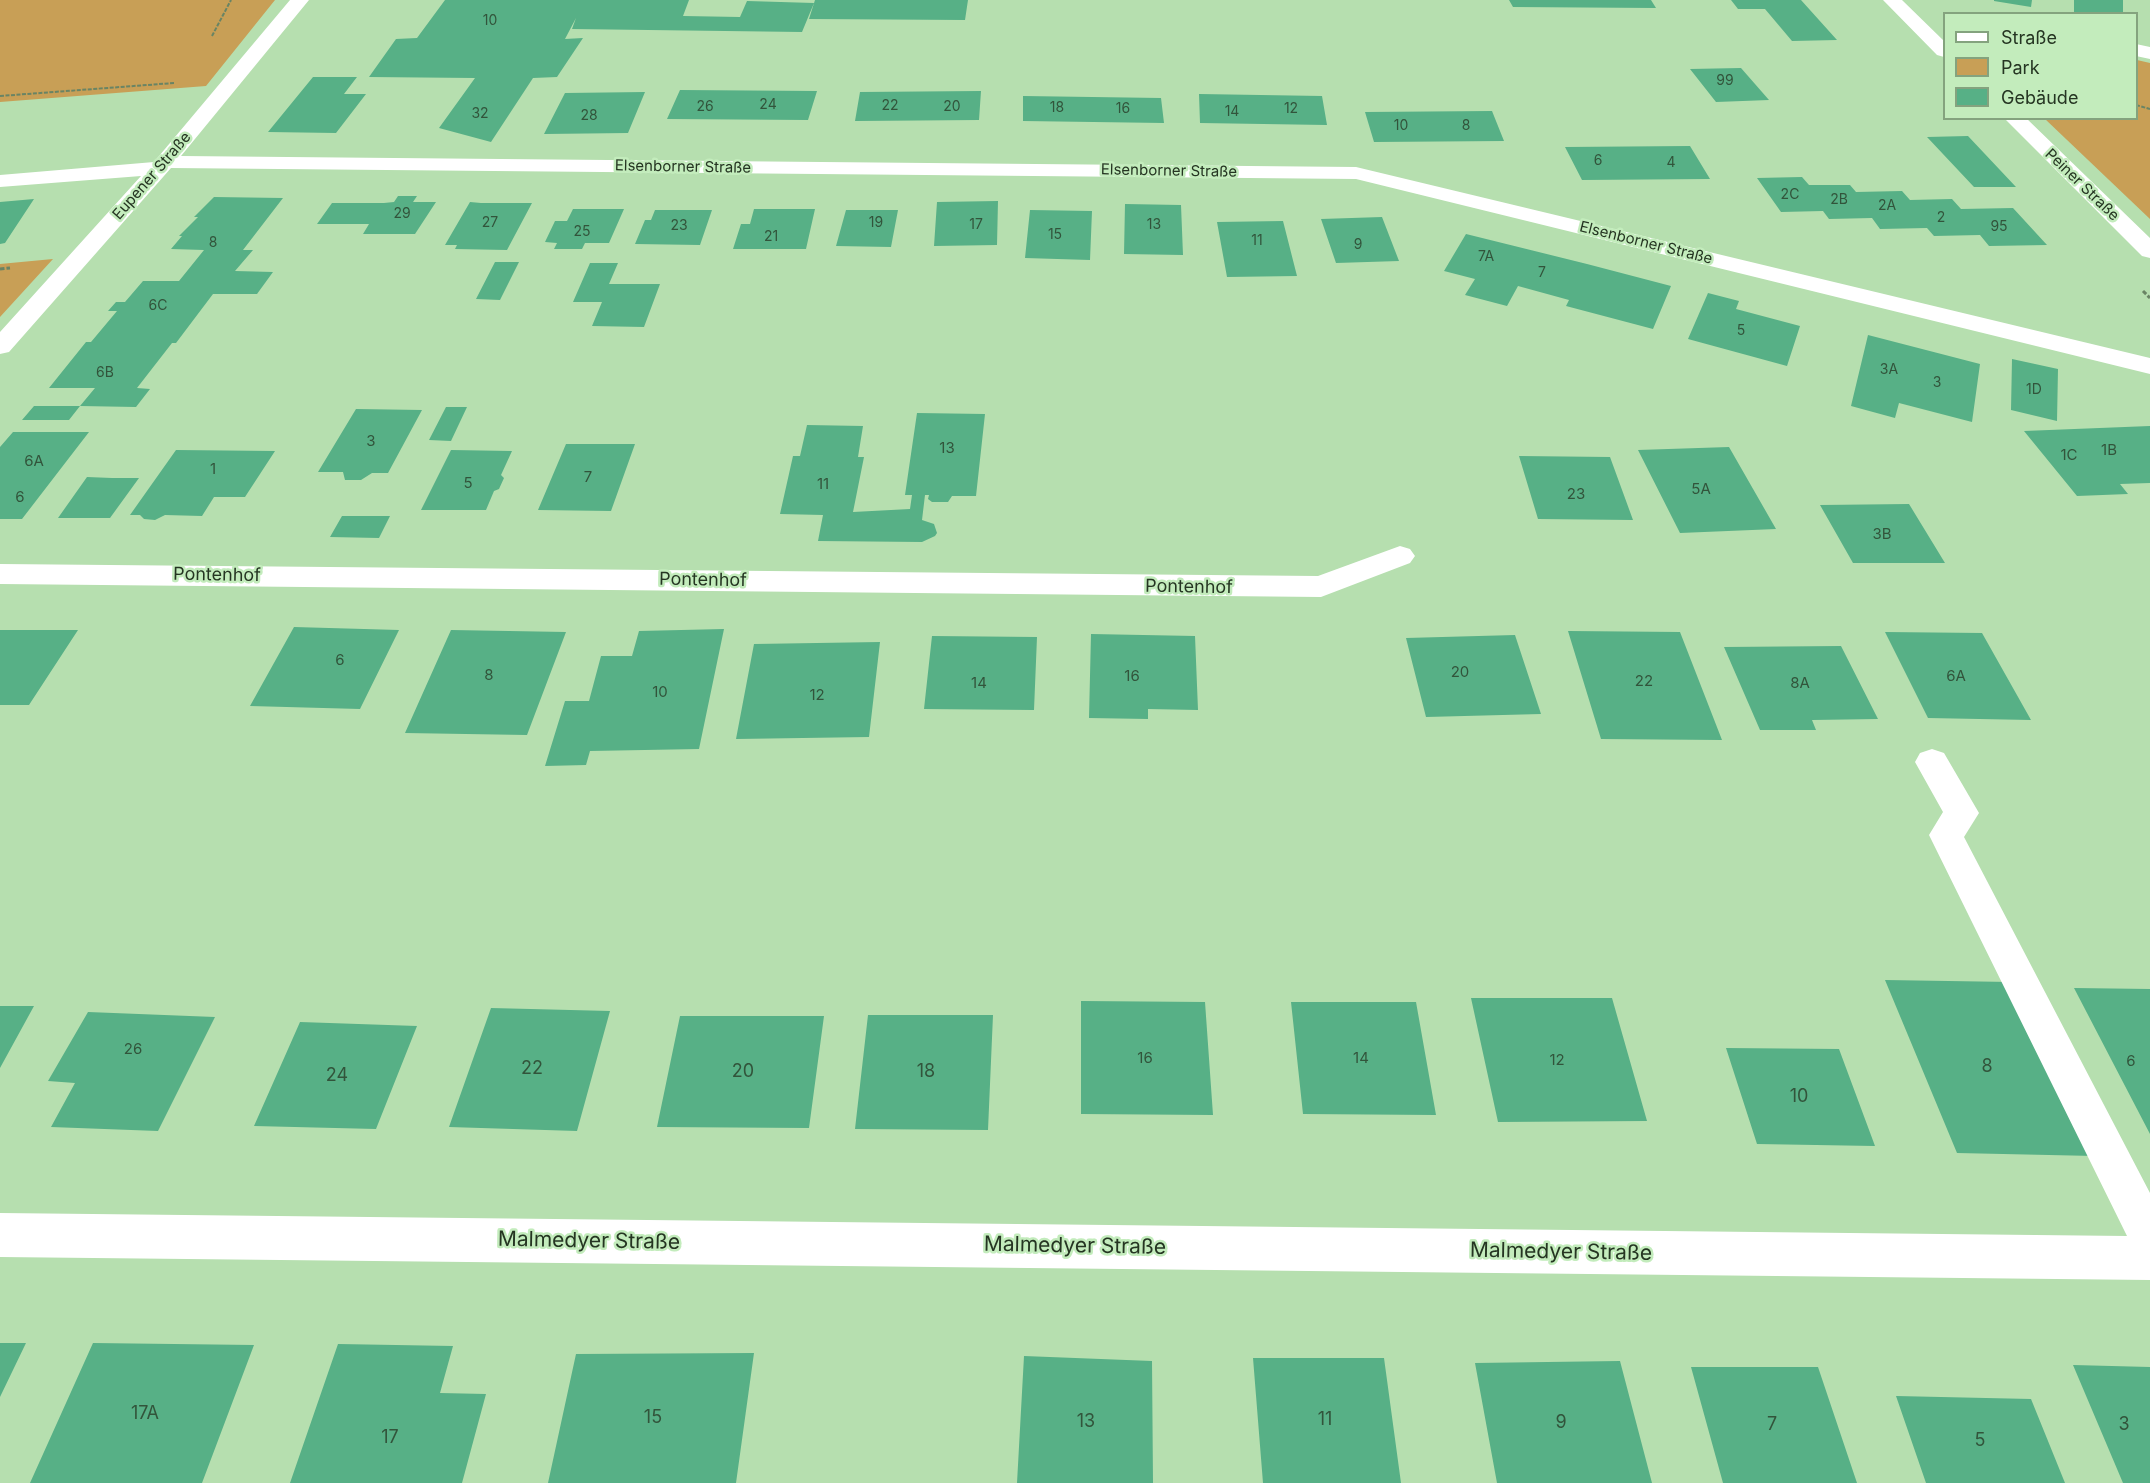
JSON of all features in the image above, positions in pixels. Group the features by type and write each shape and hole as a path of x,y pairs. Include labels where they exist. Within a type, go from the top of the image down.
{"street":[{"name":"Eupener Straße","path":"0,347 162,165 300,0"},
{"path":"1892,0 1943,50"},
{"path":"1909,17 1935,17"},
{"name":"Peiner Straße","path":"2016,120 2150,251"},
{"name":"Elsenborner Straße","path":"0,181 162,165 1356,173 2150,366"},
{"name":"Pontenhof","path":"0,574 1321,587 1400,556"},
{"path":"1932,762 1962,813 1946,835 2150,1237"},
{"name":"Malmedyer Straße","path":"0,1235 2150,1258"}],"path":[{"path":"0,96 177,82"},
{"path":"2141,107 2150,104"},
{"path":"2138,106 2150,109"}],"green space":[{"path":"0,0 275,0 206,86 0,102"},
{"path":"2138,60 2150,63 2150,219 2046,120 2138,120"},
{"path":"53,259 0,317 0,264"}],"building":[{"path":"445,0 689,0 683,16 740,17 747,1 814,3 802,32 572,29 576,18 565,39 583,38 557,77 533,78 491,142 439,128 475,78 369,77 396,39 417,38"},
{"path":"815,0 968,0 965,20 809,19"},
{"path":"1509,0 1651,0 1656,8 1513,7"},
{"path":"1731,0 1801,0 1837,40 1792,41 1765,9 1738,9"},
{"path":"1994,0 2032,0 2031,7"},
{"path":"2074,0 2123,0 2123,12 2074,12"},
{"path":"1741,68 1769,100 1716,102 1690,69"},
{"path":"313,77 357,77 344,94 366,94 336,133 268,132"},
{"path":"680,90 817,91 808,120 667,119"},
{"path":"981,91 979,120 855,121 860,92"},
{"path":"645,92 628,133 544,134 565,93"},
{"path":"1199,94 1322,96 1327,125 1200,123"},
{"path":"1023,96 1161,98 1164,123 1023,121"},
{"path":"1492,111 1504,141 1374,142 1365,112"},
{"path":"1968,136 2016,187 1974,187 1927,137"},
{"path":"1690,146 1710,179 1582,180 1565,147"},
{"path":"1802,177 1809,185 1850,185 1856,192 1902,191 1910,200 1952,199 1961,209 2013,208 2047,245 1989,246 1980,235 1934,236 1927,228 1880,229 1872,218 1829,219 1823,211 1781,212 1757,178"},
{"path":"398,196 417,196 413,202 436,202 415,234 363,234 369,224 317,224 332,203 394,202"},
{"path":"214,197 283,198 243,250 253,250 235,271 273,272 257,294 213,294 176,343 172,343 137,388 150,389 136,407 80,406 95,388 49,388 86,342 91,342 117,311 108,311 116,302 125,302 143,281 179,281 204,250 171,249 182,236 179,236 198,217 194,217"},
{"path":"34,199 5,243 0,244 0,202"},
{"path":"998,201 997,245 934,246 937,202"},
{"path":"470,202 532,203 507,250 455,249 457,245 445,245"},
{"path":"1125,204 1181,205 1183,255 1124,254"},
{"path":"573,209 624,209 609,243 585,243 582,249 554,249 557,243 545,242 555,221 567,221"},
{"path":"754,209 815,209 806,249 733,249 741,224 750,224"},
{"path":"655,210 712,210 700,245 635,244 645,220 651,220"},
{"path":"846,210 898,210 891,247 836,246"},
{"path":"1030,210 1092,211 1090,260 1025,258"},
{"path":"1382,217 1399,261 1336,263 1321,219"},
{"path":"1283,221 1297,276 1227,277 1217,222"},
{"path":"1466,234 1671,286 1653,329 1566,306 1569,300 1518,286 1507,306 1465,295 1475,279 1444,271"},
{"path":"495,262 519,262 500,300 476,299"},
{"path":"590,263 618,263 609,284 660,284 644,327 592,326 602,302 573,302"},
{"path":"1708,293 1739,301 1736,309 1800,326 1787,366 1688,339"},
{"path":"1868,335 1980,364 1972,422 1899,403 1895,418 1851,406"},
{"path":"2012,359 2058,369 2057,421 2011,410"},
{"path":"34,406 80,406 69,420 22,420"},
{"path":"446,407 467,407 451,441 429,440"},
{"path":"356,409 422,410 388,473 372,473 361,480 345,480 343,472 318,472"},
{"path":"917,413 985,414 976,496 952,496 948,502 932,502 928,499 929,495 925,495 922,520 934,524 937,533 935,536 922,542 818,541 823,515 780,514 793,456 800,456 807,425 863,426 858,457 864,457 853,512 910,509 912,495 905,495"},
{"path":"2150,426 2150,483 2120,484 2128,494 2077,496 2024,431"},
{"path":"13,432 89,432 22,519 0,519 0,447"},
{"path":"566,444 635,444 611,511 538,510"},
{"path":"1729,447 1776,529 1680,533 1638,450"},
{"path":"176,450 275,451 245,497 214,497 202,516 165,515 155,520 144,519 140,515 130,515"},
{"path":"451,450 512,451 501,475 504,478 499,489 494,491 486,510 421,510"},
{"path":"1519,456 1610,457 1633,520 1538,519"},
{"path":"87,477 139,478 110,518 58,518"},
{"path":"1909,504 1945,563 1853,563 1820,505"},
{"path":"342,516 390,516 379,538 330,537"},
{"path":"294,627 399,630 360,709 250,706"},
{"path":"724,629 699,749 590,751 586,765 545,766 565,701 589,701 601,656 632,656 639,631"},
{"path":"0,630 78,630 29,705 0,705"},
{"path":"451,630 566,632 527,735 405,733"},
{"path":"1568,631 1680,632 1722,740 1601,739"},
{"path":"1885,632 1982,633 2031,720 1928,718"},
{"path":"1091,634 1195,636 1198,710 1148,709 1148,719 1089,718"},
{"path":"1515,635 1541,714 1426,717 1406,638"},
{"path":"932,636 1037,637 1034,710 924,709"},
{"path":"880,642 869,737 736,739 754,644"},
{"path":"1841,646 1878,719 1812,720 1816,730 1760,730 1724,647"},
{"path":"1885,980 2011,982 2095,1156 1957,1153"},
{"path":"2074,988 2150,989 2150,1134"},
{"path":"1471,998 1612,998 1647,1121 1498,1122"},
{"path":"1081,1001 1205,1002 1213,1115 1081,1114"},
{"path":"1291,1002 1416,1002 1436,1115 1303,1114"},
{"path":"0,1006 34,1006 0,1068"},
{"path":"491,1008 610,1011 577,1131 449,1127"},
{"path":"88,1012 215,1017 158,1131 51,1127 75,1083 48,1081"},
{"path":"868,1015 993,1015 988,1130 855,1129"},
{"path":"680,1016 824,1016 809,1128 657,1127"},
{"path":"300,1022 417,1026 376,1129 254,1126"},
{"path":"1726,1048 1839,1049 1875,1146 1757,1144"},
{"path":"0,1343 26,1343 0,1397"},
{"path":"93,1343 254,1345 202,1483 30,1483"},
{"path":"338,1344 453,1346 440,1393 486,1394 462,1483 290,1483"},
{"path":"754,1353 736,1483 548,1483 576,1354"},
{"path":"1024,1356 1152,1361 1153,1483 1017,1483"},
{"path":"1253,1358 1384,1358 1401,1483 1263,1483"},
{"path":"1620,1361 1652,1483 1497,1483 1475,1363"},
{"path":"2073,1365 2150,1367 2150,1483 2123,1483"},
{"path":"1691,1367 1818,1367 1857,1483 1723,1483"},
{"path":"1896,1396 2031,1399 2065,1483 1926,1483"}]}
